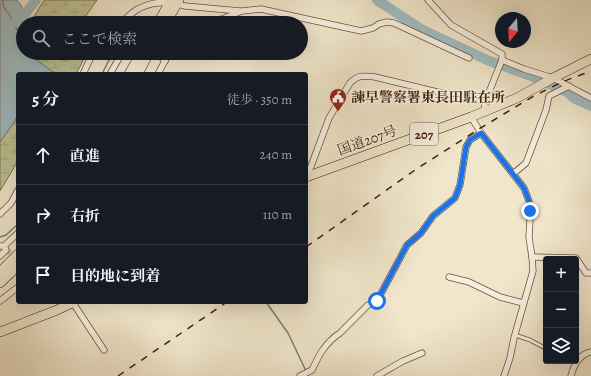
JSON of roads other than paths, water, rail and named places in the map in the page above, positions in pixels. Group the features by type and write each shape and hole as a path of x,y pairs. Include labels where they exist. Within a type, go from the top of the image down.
{"highway":[{"path":"163,16 174,1"},
{"path":"169,16 174,1"},
{"name":"国道207号","path":"308,175 484,112 517,98 591,59"},
{"path":"130,72 137,60"},
{"path":"140,72 149,60"},
{"path":"0,272 16,256"},
{"path":"0,283 16,268"},
{"path":"0,332 69,304"}],"street":[{"path":"428,0 451,25 502,54 502,60 485,102 484,112"},
{"path":"129,16 137,9 155,3 174,1 185,6 242,11 261,10 290,16"},
{"path":"230,16 242,11"},
{"path":"308,20 361,31 387,22 394,23 469,58"},
{"path":"84,72 90,60"},
{"path":"111,72 118,60"},
{"path":"502,60 569,86 591,98"},
{"path":"159,72 165,61"},
{"path":"308,172 329,118 350,83 360,76 375,77 485,102"},
{"path":"513,174 526,163 546,110 549,96 569,86"},
{"path":"471,116 481,133 524,188 529,201 529,237 533,271 504,376"},
{"path":"303,375 312,370 320,353 334,336 368,305 377,301 407,245 421,233 433,216 455,198 460,185 466,147 470,140 481,133"},
{"path":"0,214 11,203 16,194"},
{"path":"0,256 6,250 2,246 16,235"},
{"path":"532,257 576,258 586,273 591,273"},
{"path":"449,277 469,282 500,298 523,303"},
{"path":"0,301 16,289"},
{"path":"74,304 104,350"},
{"path":"579,355 591,352"},
{"path":"377,376 403,361 422,353"},
{"path":"571,376 576,364"}],"lane":[{"path":"515,335 543,346"}],"water":[{"path":"0,0 17,0 26,16 16,16 16,60 36,60 53,72 16,72 16,118 0,142"}],"waterway":[{"path":"23,16 36,0"},
{"path":"377,0 421,29 487,60 531,76 567,92 575,99 591,106"},
{"path":"103,72 109,60"},
{"path":"0,237 6,235 16,226"},
{"path":"267,304 288,333 306,371"}],"tunnel":[{"path":"6,250 16,257"}],"railway":[{"path":"308,246 415,170 479,129 532,97 562,82 591,71"},
{"path":"118,376 224,304"}],"place":[{"name":"諫早警察署東長田駐在所","path":"338,112"}]}
